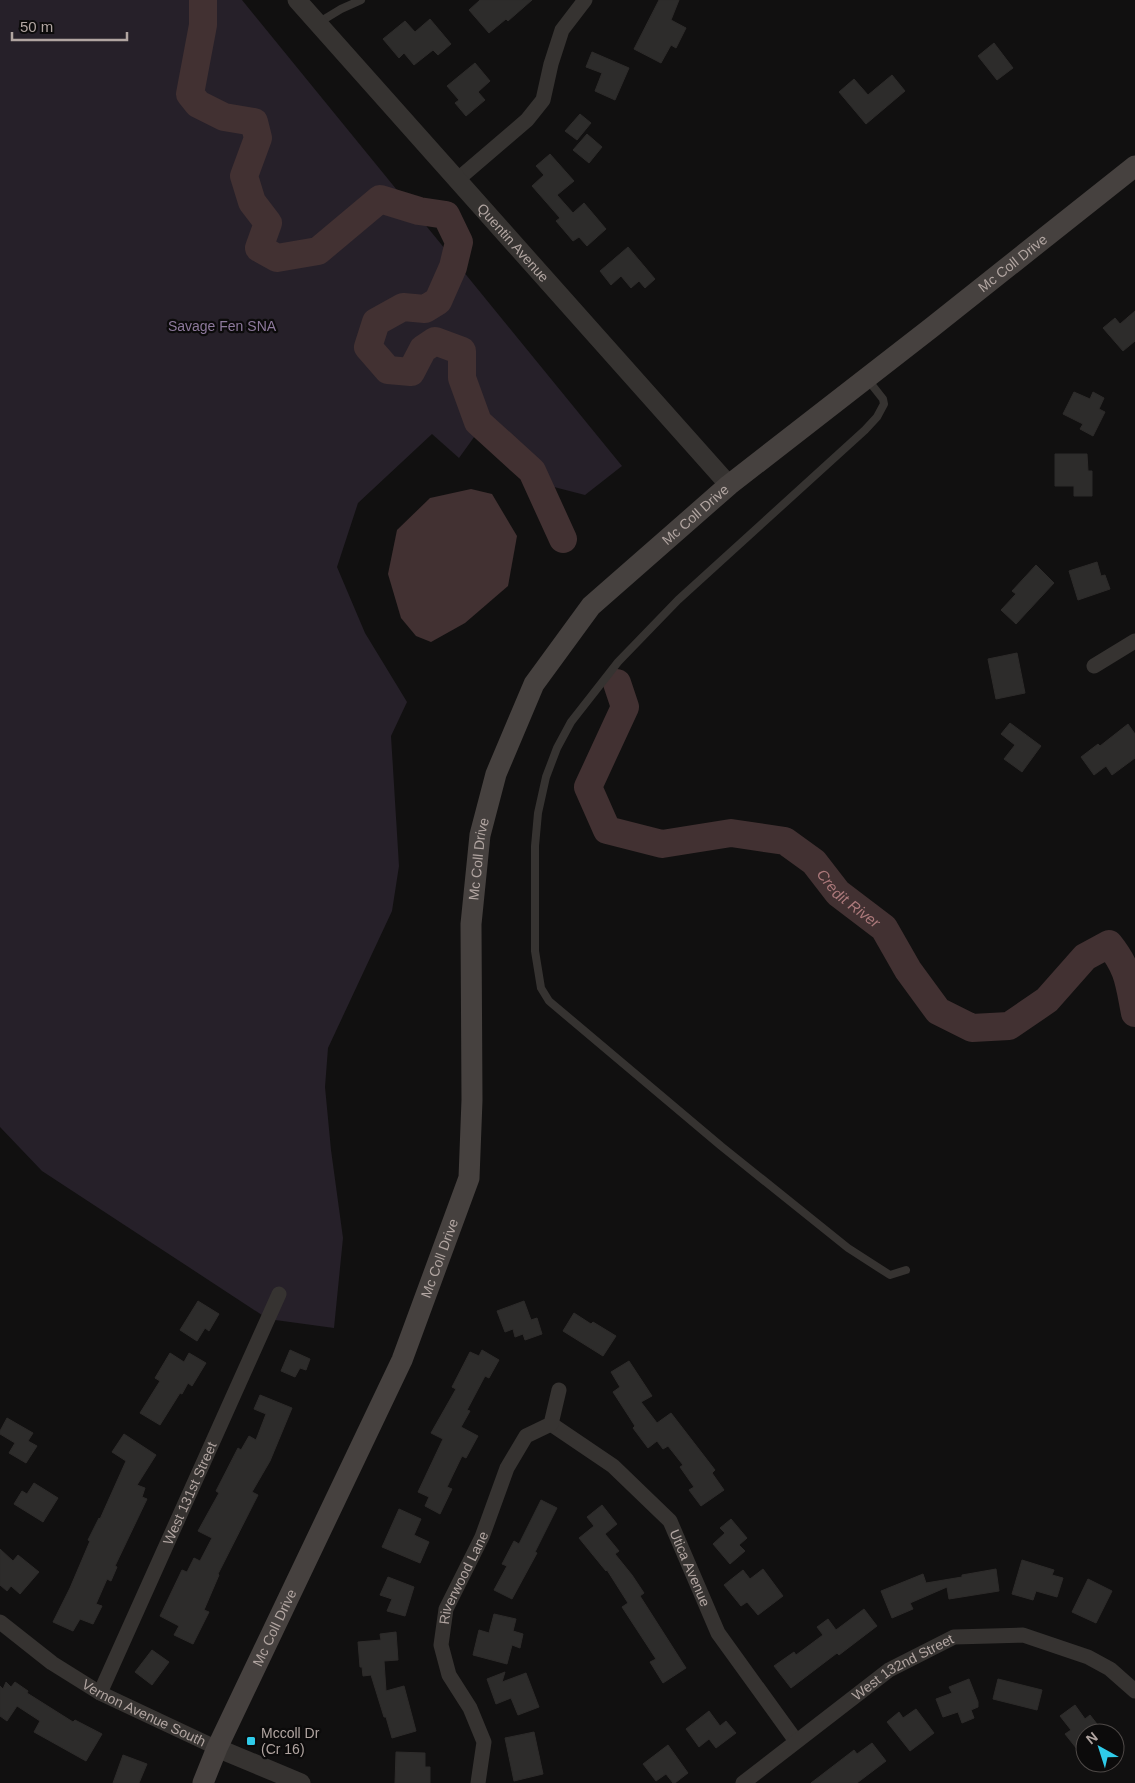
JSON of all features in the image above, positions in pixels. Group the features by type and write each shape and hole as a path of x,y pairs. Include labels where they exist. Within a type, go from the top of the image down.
{"main road":[{"name":"Mc Coll Drive","path":"203,1783 217,1748 402,1360 469,1178 472,1100 472,924 480,835 496,774 534,684 591,606 729,485 1135,166"}],"street":[{"name":"Quentin Avenue","path":"297,0 729,485"},
{"path":"457,180 527,120 543,100 550,64 562,30 585,0"},
{"path":"1094,666 1135,641"},
{"name":"West 131st Street","path":"100,1693 280,1294"},
{"path":"551,1424 559,1390"},
{"name":"Utica Avenue","path":"551,1424 613,1466 670,1521 718,1633 796,1741"},
{"name":"Riverwood Lane","path":"478,1783 484,1742 470,1708 449,1675 441,1645 446,1609 482,1537 506,1468 526,1436 551,1424"},
{"name":"Vernon Avenue South","path":"0,1622 52,1662 100,1693 217,1748 301,1783"},
{"name":"West 132nd Street","path":"743,1783 889,1670 954,1637 1023,1636 1088,1656 1110,1669 1135,1691"}],"lane":[{"path":"318,23 361,0"},
{"path":"867,378 883,399 884,404 877,417 843,452 678,600 618,662 571,722 557,748 546,777 538,813 535,846 535,951 541,988 549,1001 721,1146 848,1248 890,1274 906,1270"}],"green space":[{"name":"Savage Fen SNA","path":"0,0 242,0 622,466 585,495 523,479 520,455 477,433 459,458 432,434 358,503 337,567 365,633 407,702 391,736 399,866 392,911 328,1048 325,1087 343,1238 334,1328 268,1319 42,1171 0,1127"}],"shaded area":[{"path":"471,489 492,494 517,536 508,586 465,623 431,642 416,636 401,618 388,574 397,530 430,498"}],"building":[{"path":"480,0 532,0 508,21 506,19 489,33 469,10"},
{"path":"659,0 679,0 671,20 686,28 676,48 671,45 661,63 634,49"},
{"path":"430,19 451,44 438,55 433,50 414,65 404,53 399,58 383,39 405,21 415,32"},
{"path":"994,43 1013,68 997,80 978,56"},
{"path":"592,52 629,68 615,100 595,91 602,73 586,67"},
{"path":"475,63 490,81 478,92 485,100 466,116 455,103 459,100 447,86"},
{"path":"892,75 905,91 866,124 839,92 854,79 868,95"},
{"path":"580,114 591,123 577,140 565,131"},
{"path":"587,134 602,147 589,163 573,150"},
{"path":"550,154 574,181 557,195 573,213 584,203 606,229 587,246 579,237 573,241 556,221 560,218 532,186 544,175 536,166"},
{"path":"628,247 655,279 645,288 639,281 631,288 621,276 611,285 600,271"},
{"path":"1135,311 1135,341 1123,351 1103,328 1115,318 1120,324"},
{"path":"1074,392 1090,399 1093,392 1104,398 1099,409 1105,412 1093,436 1080,429 1083,424 1063,414"},
{"path":"1055,454 1087,454 1088,471 1092,471 1092,496 1074,496 1074,486 1055,486"},
{"path":"1097,562 1101,576 1105,575 1110,589 1078,600 1069,571"},
{"path":"1036,565 1054,583 1016,624 1001,610 1016,594 1012,591"},
{"path":"1017,653 1025,693 996,699 988,659"},
{"path":"1010,723 1041,746 1022,772 1004,759 1015,745 1001,734"},
{"path":"1128,724 1135,734 1135,758 1112,775 1106,766 1094,775 1081,757 1098,744 1100,746"},
{"path":"198,1301 219,1314 209,1331 205,1328 197,1341 180,1330"},
{"path":"524,1301 531,1320 537,1318 542,1334 525,1340 523,1334 515,1337 513,1329 505,1332 497,1311"},
{"path":"574,1313 616,1336 603,1356 563,1331"},
{"path":"290,1350 310,1359 306,1370 300,1368 295,1377 281,1371"},
{"path":"482,1350 499,1360 489,1378 485,1376 467,1410 470,1411 461,1427 478,1436 466,1458 462,1456 447,1487 452,1489 440,1514 425,1506 429,1497 418,1492 443,1439 431,1433 456,1389 452,1387 470,1352 479,1356"},
{"path":"170,1353 184,1362 189,1353 206,1363 192,1386 188,1383 182,1394 180,1393 160,1425 140,1413 160,1381 155,1378"},
{"path":"629,1361 652,1396 641,1402 657,1423 671,1413 715,1470 712,1473 724,1490 701,1506 689,1490 694,1487 680,1467 683,1465 668,1446 663,1449 657,1441 648,1448 633,1428 635,1426 613,1392 620,1387 611,1372"},
{"path":"260,1395 292,1408 270,1461 252,1492 258,1495 218,1574 204,1610 209,1612 193,1644 174,1635 179,1626 160,1616 182,1570 187,1572 194,1558 200,1561 212,1538 198,1531 219,1493 216,1491 238,1448 241,1450 249,1436 256,1440 266,1414 254,1409"},
{"path":"7,1418 33,1433 28,1441 37,1446 26,1463 9,1453 15,1443 0,1434"},
{"path":"124,1434 156,1455 137,1485 145,1488 142,1497 147,1499 115,1566 117,1567 111,1581 107,1579 96,1604 102,1606 93,1624 80,1619 73,1631 53,1622 70,1588 90,1541 88,1540 100,1519 126,1461 112,1452"},
{"path":"34,1483 58,1498 43,1522 14,1504 22,1491 27,1494"},
{"path":"541,1500 557,1508 535,1552 537,1553 512,1599 494,1590 507,1566 502,1564 514,1541 519,1544"},
{"path":"602,1505 617,1524 605,1534 619,1551 615,1554 644,1593 640,1596 686,1668 663,1683 650,1662 656,1659 622,1607 628,1603 607,1570 579,1538 594,1526 587,1517"},
{"path":"399,1509 421,1519 414,1535 429,1542 420,1563 382,1547"},
{"path":"731,1519 747,1538 739,1545 745,1551 730,1564 713,1544 725,1533 720,1528"},
{"path":"0,1549 13,1561 18,1555 39,1572 20,1594 11,1586 7,1591 0,1585"},
{"path":"1022,1560 1054,1570 1052,1575 1063,1578 1057,1597 1036,1591 1033,1600 1012,1594"},
{"path":"763,1569 783,1596 758,1615 747,1602 741,1606 724,1585 743,1570 750,1579"},
{"path":"996,1569 999,1591 949,1599 947,1587 910,1603 913,1609 892,1618 881,1591 923,1574 926,1583"},
{"path":"388,1577 414,1587 405,1616 387,1611 392,1599 380,1595"},
{"path":"1088,1579 1112,1591 1096,1623 1072,1612"},
{"path":"864,1609 877,1626 791,1688 774,1666 794,1652 796,1655 823,1635 817,1627 828,1619 836,1630"},
{"path":"494,1614 516,1619 513,1631 523,1634 520,1648 512,1645 507,1664 473,1655 479,1630 489,1633"},
{"path":"396,1632 398,1660 384,1661 386,1691 404,1686 416,1731 392,1738 371,1675 363,1676 362,1667 360,1667 358,1642 381,1640 380,1634"},
{"path":"152,1650 169,1662 152,1685 135,1672"},
{"path":"505,1672 502,1682 526,1673 539,1707 518,1715 511,1698 496,1704 487,1679"},
{"path":"969,1679 978,1702 978,1707 971,1710 974,1718 962,1723 958,1712 943,1717 936,1699 952,1693 949,1687"},
{"path":"998,1679 1042,1690 1037,1710 993,1699"},
{"path":"6,1682 11,1687 15,1682 28,1691 27,1693 73,1722 75,1720 102,1734 86,1761 34,1732 40,1721 17,1706 7,1721 0,1716 0,1686 3,1689"},
{"path":"1075,1705 1085,1719 1090,1715 1096,1723 1075,1723 1075,1746 1065,1734 1071,1730 1060,1716"},
{"path":"916,1709 934,1733 910,1751 887,1722 899,1712 903,1718"},
{"path":"709,1711 720,1726 726,1721 736,1733 716,1748 709,1739 699,1747 686,1729"},
{"path":"534,1732 543,1774 514,1781 505,1738"},
{"path":"872,1743 886,1761 857,1783 811,1783 854,1750 857,1754"},
{"path":"668,1745 688,1773 675,1783 666,1774 656,1781 643,1764"},
{"path":"396,1752 425,1753 425,1767 430,1767 430,1783 395,1783"},
{"path":"123,1755 147,1764 139,1783 113,1783"}],"waterway":[{"name":"Credit River","path":"203,0 203,25 190,94 198,104 224,117 254,122 258,138 244,176 252,202 268,223 259,248 277,258 318,251 380,199 419,211 446,215 459,242 453,267 438,301 425,309 403,307 376,322 368,347 388,370 411,372 423,349 435,341 462,351 462,378 478,422 532,471 563,539"},
{"name":"Credit River","path":"617,683 625,707 588,787 607,830 662,844 731,833 785,841 814,862 838,893 884,928 908,970 938,1011 972,1028 1009,1026 1047,1000 1085,957 1109,944 1121,961 1135,1013"}],"place":[{"name":"Mccoll Dr (Cr 16)","path":"251,1741"}]}
